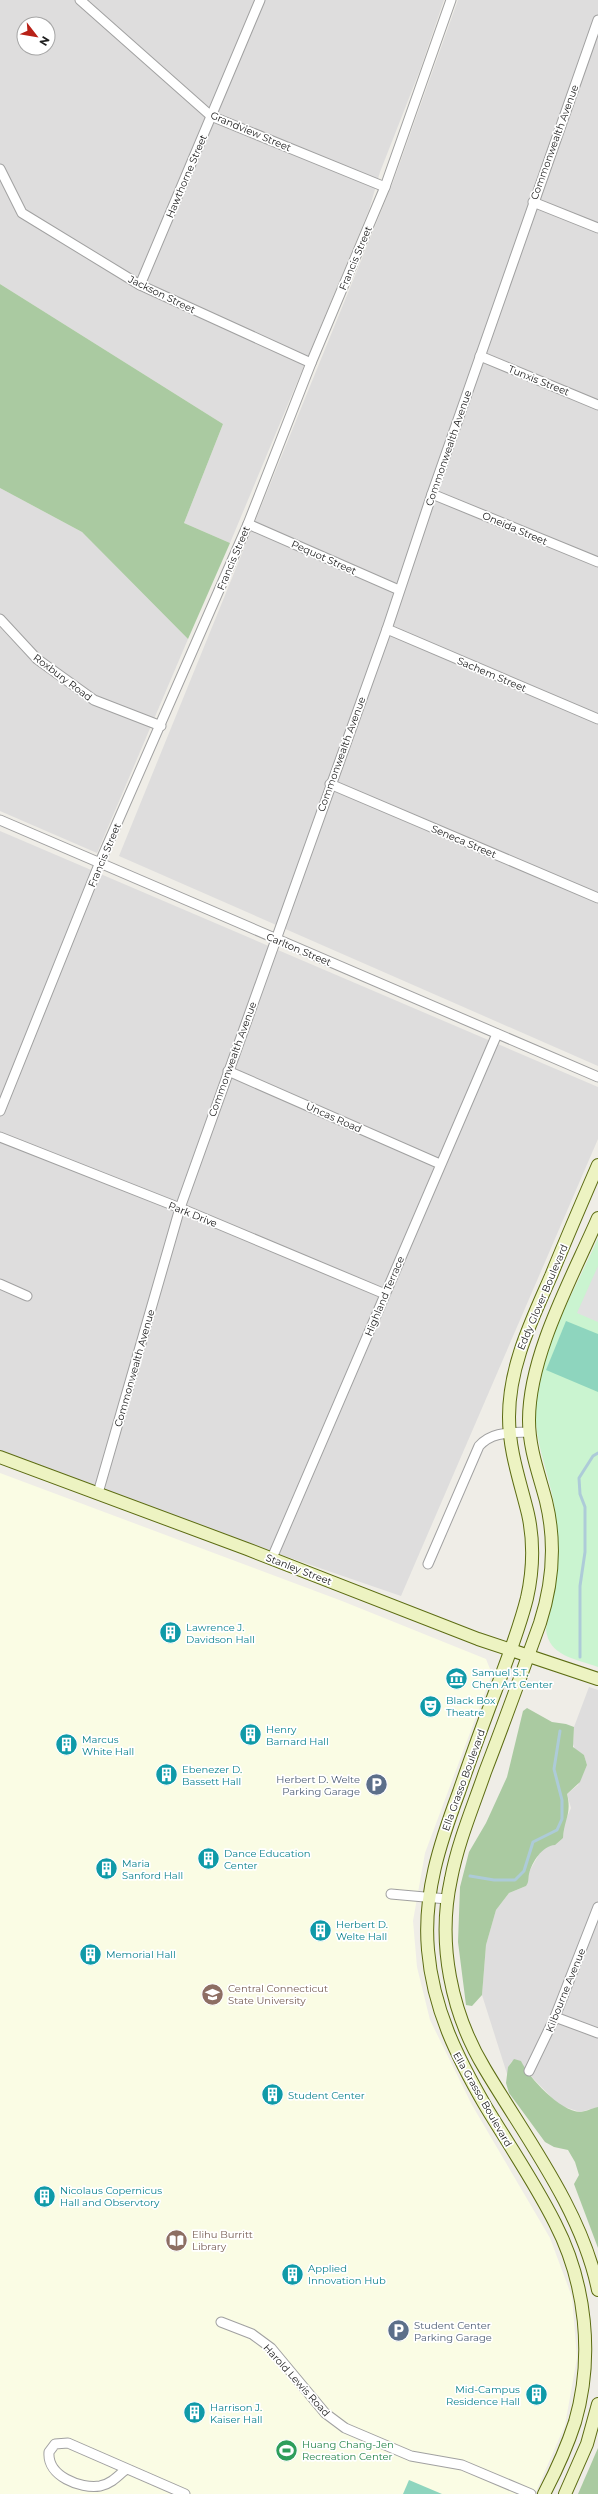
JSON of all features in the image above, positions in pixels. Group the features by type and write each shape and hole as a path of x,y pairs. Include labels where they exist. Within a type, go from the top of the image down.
{"main road":[{"name":"Eddy Glover Boulevard","path":"510,1650 527,1598 532,1552 528,1517 515,1470 509,1434 510,1395 517,1360 557,1260 598,1165"},
{"name":"Eddy Glover Boulevard","path":"528,1656 547,1597 552,1558 550,1519 534,1460 530,1432 530,1399 536,1367 598,1218"},
{"path":"557,1260 576,1269"},
{"name":"Stanley Street","path":"0,1457 272,1558 433,1622 510,1650 598,1679"},
{"name":"Ella Grasso Boulevard","path":"510,1650 442,1838 429,1897 428,1950 438,2006 456,2054 561,2236 577,2282 584,2320 585,2353 579,2404 568,2443 544,2494"},
{"name":"Ella Grasso Boulevard","path":"528,1656 460,1842 447,1899 447,1950 457,2004 475,2050 572,2215 587,2249 598,2290"},
{"path":"488,2111 504,2101"},
{"path":"496,2124 512,2114"},
{"path":"565,2494 585,2449 598,2404"}],"street":[{"name":"Grandview Street","path":"80,0 211,116 385,187"},
{"name":"Hawthorne Street","path":"140,285 260,0"},
{"name":"Francis Street","path":"0,1111 100,862 161,726 248,524 311,363 385,187 451,0"},
{"name":"Commonwealth Avenue","path":"98,1493 180,1208 330,784 387,629 399,590 533,202 598,20"},
{"name":"Jackson Street","path":"0,169 22,214 140,285 311,363"},
{"path":"533,202 598,228"},
{"name":"Tunxis Street","path":"480,356 598,405"},
{"name":"Oneida Street","path":"432,494 598,562"},
{"name":"Pequot Street","path":"248,524 399,590"},
{"name":"Roxbury Road","path":"0,619 37,659 94,700 161,726"},
{"name":"Sachem Street","path":"387,629 598,719"},
{"name":"Seneca Street","path":"330,784 598,898"},
{"name":"Carlton Street","path":"0,820 598,1077"},
{"name":"Highland Terrace","path":"272,1558 496,1034"},
{"name":"Uncas Road","path":"228,1071 440,1164"},
{"name":"Park Drive","path":"0,1137 180,1208 385,1294"},
{"path":"0,1284 27,1296"},
{"path":"428,1564 479,1446 485,1438 495,1435 530,1432"},
{"path":"391,1894 447,1899"},
{"name":"Kilbourne Avenue","path":"529,2071 555,2017 598,1907"},
{"path":"555,2017 598,2033"},
{"name":"Harold Lewis Road","path":"221,2322 252,2334 271,2348 326,2413 345,2428 411,2456 465,2466 532,2494"},
{"path":"126,2469 115,2480 101,2486 86,2486 72,2483 60,2474 51,2463 50,2452 55,2444 68,2443 185,2494"}],"shaded area":[{"path":"0,0 444,0 420,70 380,172 369,210 230,543 184,523 223,424 0,284"},
{"path":"458,0 598,0 598,1066 119,856 393,182"},
{"path":"0,488 82,532 188,639 97,853 0,811"},
{"path":"0,831 598,1087 598,1139 401,1596 0,1458"},
{"path":"598,1266 598,1322 577,1313"},
{"name":"Central Connecticut State University","path":"0,1473 342,1601 486,1659 492,1674 425,1853 413,1921 417,1967 430,2020 472,2105 550,2238 572,2297 577,2358 565,2425 535,2494 0,2494"},
{"path":"589,1687 598,1690 598,2107 580,2112 559,2105 525,2070 521,2061 512,2061 508,2067 508,2077 482,1995 486,1945 496,1910 509,1893 526,1886 529,1872 542,1849 563,1838 564,1824 571,1808 567,1794 578,1785 587,1765 584,1755 575,1750 573,1744 574,1727"}],"green space":[{"path":"0,284 223,424 184,523 230,543 188,639 82,532 0,488"},
{"path":"598,1238 598,1667 564,1655 552,1645 548,1638 546,1629 556,1578 558,1545 552,1494 536,1426 536,1402 539,1381 552,1339"},
{"path":"566,1321 598,1334 598,1392 546,1370"},
{"path":"527,1708 552,1722 574,1727 573,1747 584,1755 587,1765 580,1782 567,1794 569,1807 563,1838 555,1845 546,1848 538,1855 532,1865 526,1886 509,1893 496,1910 486,1945 482,1995 472,2006 466,2005 458,1942 460,1887 469,1852 486,1823 507,1777 523,1711"},
{"path":"514,2059 521,2061 538,2084 563,2106 580,2112 598,2107 598,2248 574,2184 579,2175 575,2162 568,2150 554,2147 545,2142 509,2093 506,2083 508,2067"},
{"path":"598,2448 598,2494 578,2494"},
{"path":"409,2480 442,2494 403,2494"}],"waterway":[{"path":"580,1657 580,1586 585,1552 585,1507 580,1494 579,1478 593,1456 598,1453"},
{"path":"470,1876 494,1880 515,1880 524,1871 533,1842 557,1830 562,1819 562,1800 554,1769 560,1731"}],"place":[{"name":"Lawrence J. Davidson Hall","path":"171,1633"},
{"name":"Samuel S.T. Chen Art Center","path":"456,1678"},
{"name":"Black Box Theatre","path":"431,1706"},
{"name":"Henry Barnard Hall","path":"250,1735"},
{"name":"Marcus White Hall","path":"66,1745"},
{"name":"Ebenezer D. Bassett Hall","path":"167,1775"},
{"name":"Herbert D. Welte Parking Garage","path":"376,1785"},
{"name":"Dance Education Center","path":"208,1859"},
{"name":"Maria Sanford Hall","path":"107,1869"},
{"name":"Herbert D. Welte Hall","path":"321,1930"},
{"name":"Memorial Hall","path":"91,1954"},
{"name":"Central Connecticut State University","path":"212,1994"},
{"name":"Student Center","path":"273,2095"},
{"name":"Nicolaus Copernicus Hall and Observtory","path":"45,2196"},
{"name":"Elihu Burritt Library","path":"176,2240"},
{"name":"Applied Innovation Hub","path":"292,2274"},
{"name":"Student Center Parking Garage","path":"398,2331"},
{"name":"Mid-Campus Residence Hall","path":"536,2395"},
{"name":"Harrison J. Kaiser Hall","path":"194,2413"},
{"name":"Huang Chang-Jen Recreation Center","path":"286,2450"}]}
